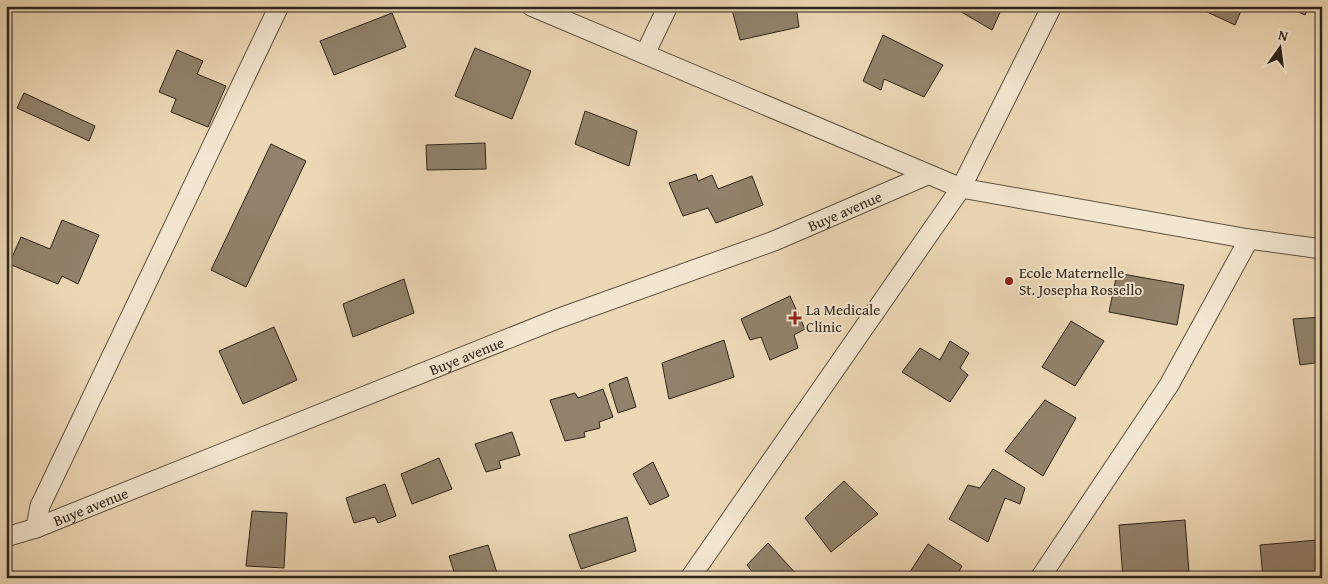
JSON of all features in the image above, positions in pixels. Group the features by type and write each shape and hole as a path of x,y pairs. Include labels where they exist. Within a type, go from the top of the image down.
{"street":[{"path":"36,528 40,506 279,6"},
{"path":"531,6 961,188 1249,239 1322,250"},
{"path":"645,54 668,6"},
{"path":"690,578 961,188 1052,6"},
{"name":"Buye avenue","path":"6,537 36,528 557,319 774,241 927,175"},
{"path":"1040,578 1169,385 1249,239"}],"building":[{"path":"731,6 796,6 799,27 740,40"},
{"path":"951,6 1003,6 992,30"},
{"path":"1207,6 1243,6 1235,25 1205,11"},
{"path":"1285,6 1309,6 1305,15"},
{"path":"392,13 406,47 334,75 320,41"},
{"path":"883,35 943,65 924,97 884,79 881,90 863,81"},
{"path":"475,48 531,71 512,119 455,96"},
{"path":"177,50 203,61 197,74 226,86 208,127 171,112 176,99 159,92"},
{"path":"24,93 95,126 89,141 17,108"},
{"path":"585,111 637,131 629,166 575,144"},
{"path":"485,143 486,169 427,170 426,145"},
{"path":"271,144 306,161 246,287 211,270"},
{"path":"696,174 698,181 712,175 718,189 752,176 763,205 716,223 708,208 683,216 669,183"},
{"path":"62,220 99,235 78,284 62,276 58,284 9,264 21,237 50,249"},
{"path":"1117,273 1184,285 1177,325 1109,312"},
{"path":"404,279 414,313 353,337 343,304"},
{"path":"790,296 805,329 794,335 798,348 770,360 761,337 750,340 741,319"},
{"path":"1322,317 1322,362 1300,365 1293,319"},
{"path":"1071,321 1104,341 1075,386 1042,367"},
{"path":"274,327 297,380 243,404 219,351"},
{"path":"724,340 734,377 669,399 662,363"},
{"path":"950,341 969,353 960,368 968,375 950,402 902,372 920,348 940,360"},
{"path":"627,377 636,407 618,413 609,384"},
{"path":"603,389 613,417 599,422 600,428 584,432 585,437 565,441 550,400 575,393 578,398"},
{"path":"1045,400 1076,418 1043,476 1005,451"},
{"path":"512,432 520,455 499,461 501,468 486,472 475,444"},
{"path":"439,458 452,489 412,504 401,474"},
{"path":"653,462 669,496 650,505 633,474"},
{"path":"993,469 1025,488 1020,504 1005,498 988,542 949,519 968,485 980,488"},
{"path":"844,481 878,514 831,552 805,518"},
{"path":"385,484 396,516 378,523 375,517 354,523 346,498"},
{"path":"252,511 287,513 284,568 246,566"},
{"path":"627,517 636,551 581,569 569,535"},
{"path":"1185,520 1189,572 1123,578 1119,525"},
{"path":"1317,540 1321,578 1263,578 1260,545"},
{"path":"768,543 799,577 757,578 747,565"},
{"path":"928,544 962,566 955,578 906,578"},
{"path":"488,545 498,576 493,578 456,578 449,556"}],"place":[{"name":"Ecole Maternelle St. Josepha Rossello","path":"1009,281"},
{"name":"La Medicale Clinic","path":"795,318"}]}
